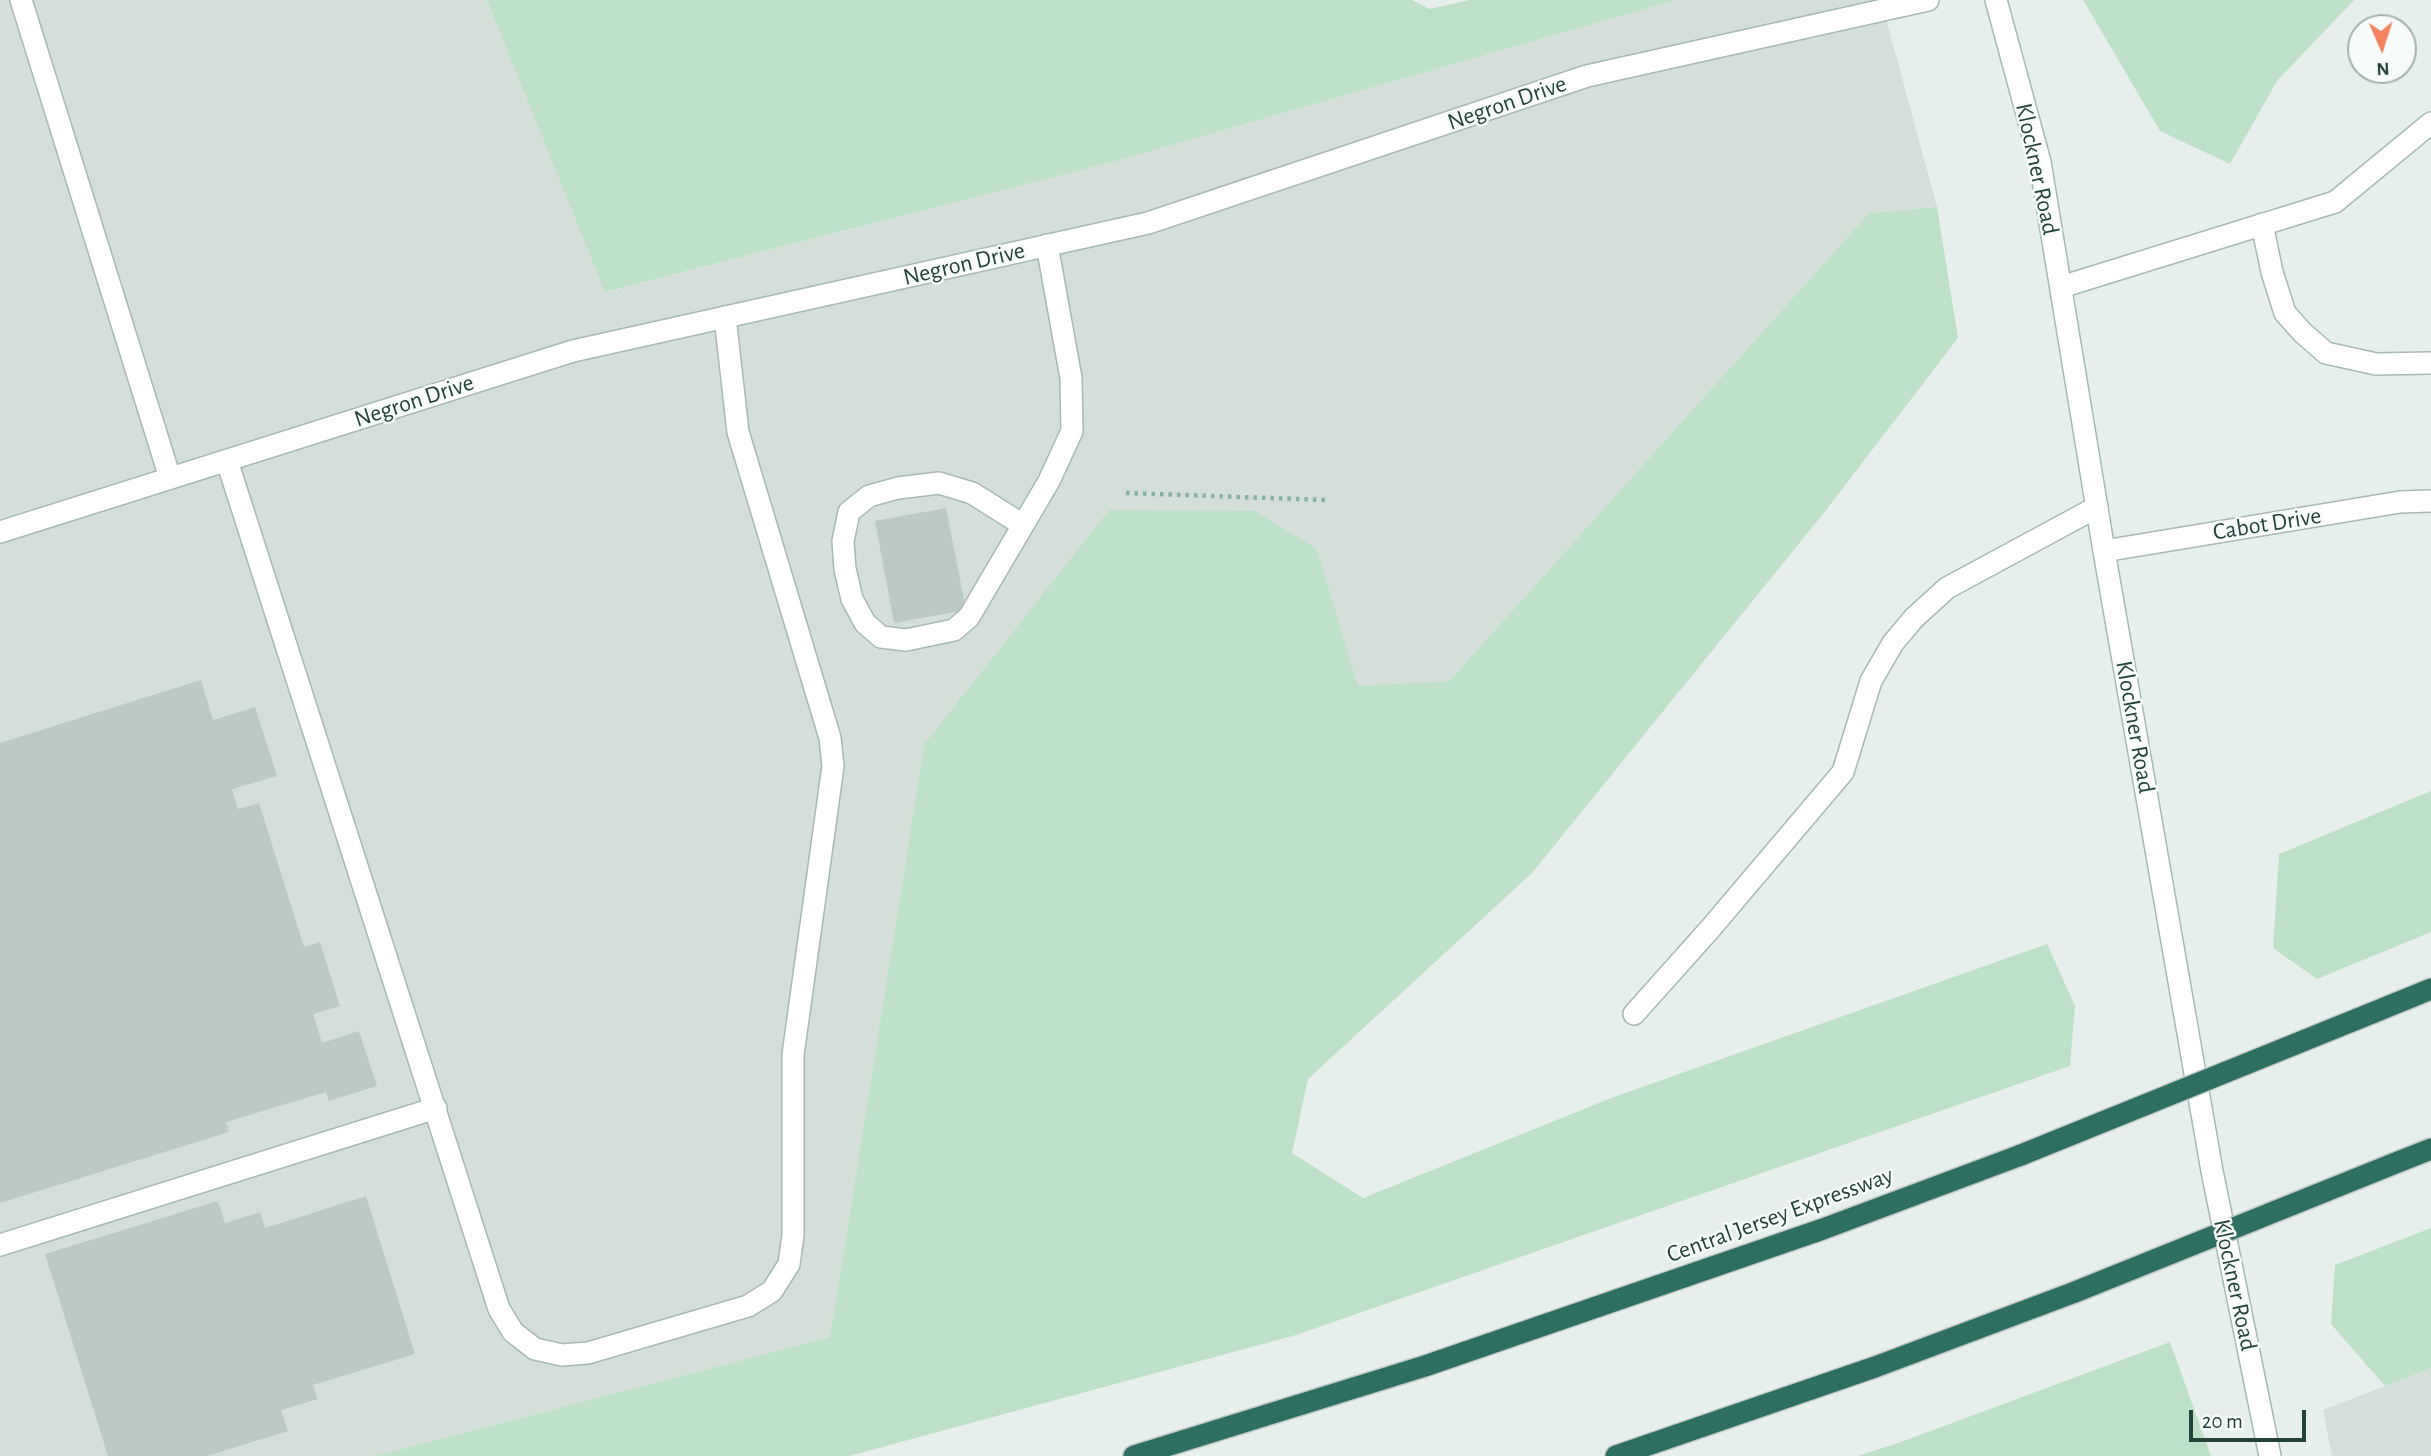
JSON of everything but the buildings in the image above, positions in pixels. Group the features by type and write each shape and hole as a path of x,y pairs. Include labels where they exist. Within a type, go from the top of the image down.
{"highway":[{"name":"Central Jersey Expressway","path":"1134,1456 1437,1362 1823,1229 2021,1155 2431,989"},
{"path":"1616,1456 1875,1367 2075,1292 2431,1149"}],"street":[{"path":"21,0 170,478"},
{"name":"Negron Drive","path":"0,532 573,351 1148,223 1587,76 1928,0"},
{"name":"Klockner Road","path":"1996,0 2040,162 2104,551 2212,1171 2270,1456"},
{"path":"2060,286 2335,202 2431,123"},
{"path":"2262,224 2272,272 2285,313 2326,353 2376,363 2431,363"},
{"path":"1023,526 972,494 939,483 898,488 869,496 849,512 843,541 845,569 852,599 864,623 881,637 906,640 954,630 969,617 1023,526 1049,481 1072,431 1071,378 1046,245"},
{"path":"227,460 499,1309 513,1332 535,1349 562,1355 588,1353 748,1306 772,1291 789,1264 793,1235 793,1055 834,766 830,738 738,432 725,317"},
{"name":"Cabot Drive","path":"2104,551 2400,502 2431,501"},
{"path":"1634,1014 1719,919 1843,772 1871,681 1893,643 1914,618 1947,588 2097,507"},
{"path":"0,1245 436,1108"}],"path":[{"path":"1126,493 1327,500"}],"shaded area":[{"path":"0,0 487,0 606,292 1113,162 1677,0 1881,0 1937,207 1869,213 1449,681 1358,687 1317,549 924,745 830,1337 375,1456 0,1456"},
{"path":"2431,1368 2431,1456 2332,1456 2323,1410"}],"green space":[{"path":"487,0 1412,0 1429,9 1470,0 1677,0 1113,162 605,292"},
{"path":"2083,0 2354,0 2277,81 2230,164 2160,131"},
{"path":"1937,207 1958,338 1823,514 1532,873 1308,1079 1292,1153 1363,1198 1611,1098 2047,944 2075,1006 2070,1066 1296,1335 849,1456 375,1456 830,1337 924,745 1109,510 1255,511 1317,549 1358,686 1449,681 1869,213"},
{"path":"2431,791 2431,932 2317,979 2273,948 2279,854"},
{"path":"2431,1228 2431,1368 2385,1386 2331,1324 2335,1265"},
{"path":"2170,1342 2211,1456 1858,1456 1901,1442"}]}
